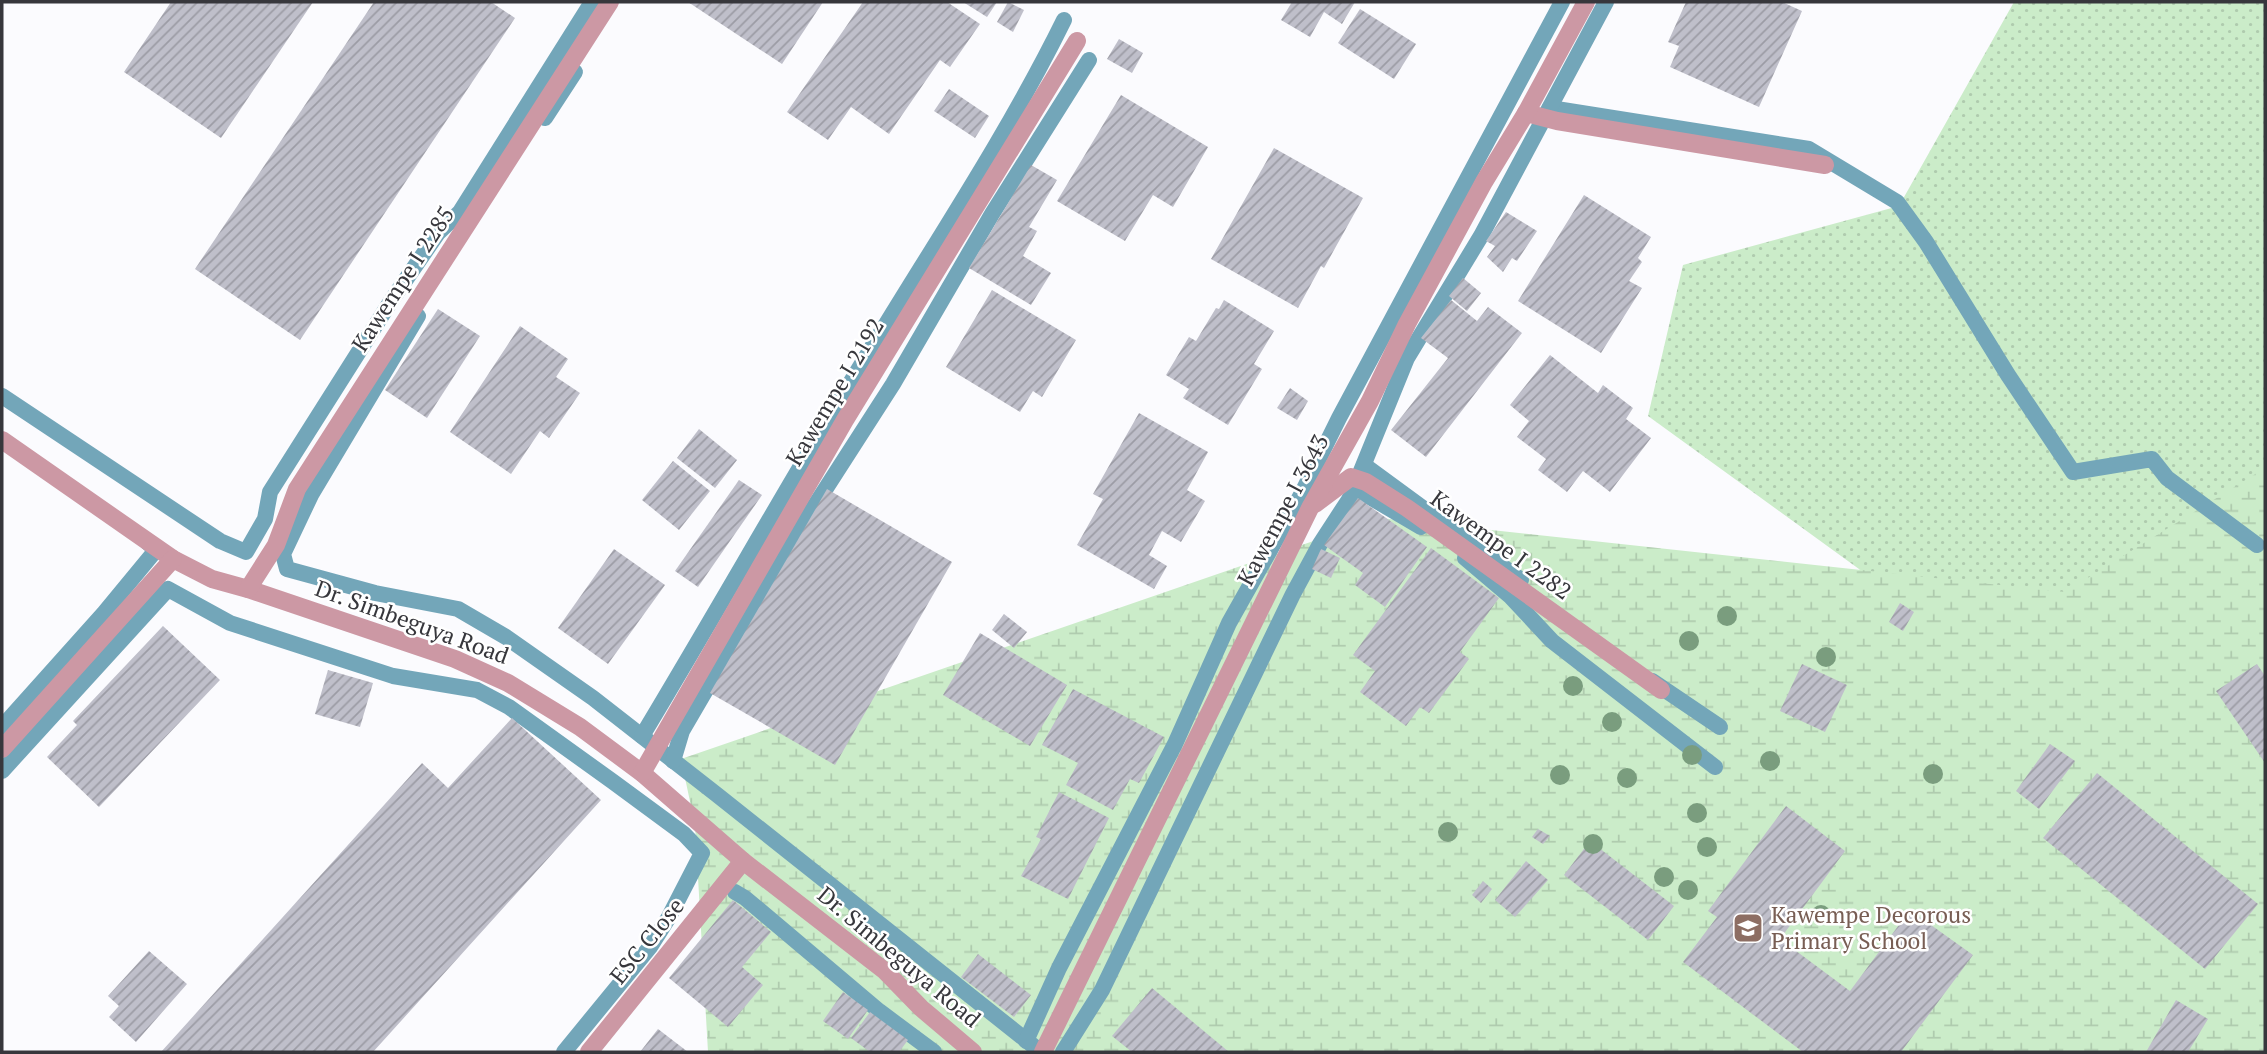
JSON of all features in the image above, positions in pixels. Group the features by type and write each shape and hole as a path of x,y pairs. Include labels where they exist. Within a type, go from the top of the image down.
{"street":[{"name":"Kawempe I 2285","path":"248,589 276,545 297,489 610,2"},
{"name":"Kawempe I 3643","path":"1043,1052 1310,508 1370,401 1407,324 1484,182 1526,113 1586,2"},
{"name":"Kawempe I 2192","path":"642,773 845,420 1077,41"},
{"path":"1526,113 1557,121 1825,165"},
{"name":"Dr. Simbeguya Road","path":"2,440 173,559 212,579 455,659 508,683 580,727 642,773 743,861 885,971 921,1008 973,1052"},
{"name":"Kawempe I 2282","path":"1310,508 1351,477 1366,482 1407,508 1661,690"},
{"path":"2,749 173,559"},
{"name":"ESC Close","path":"589,1052 743,861"}],"green space":[{"path":"2014,2 2265,2 2265,649 2150,780 1648,416 1683,265 1899,206"},
{"path":"2265,468 2265,1052 708,1052 695,825 681,759 1380,518 2065,592"}],"building":[{"path":"171,2 313,2 221,138 124,72"},
{"path":"374,2 491,2 515,18 300,340 195,269"},
{"path":"688,2 823,2 782,64"},
{"path":"863,2 947,2 980,24 950,67 940,60 889,134 851,107 828,140 787,112"},
{"path":"963,2 997,2 987,17"},
{"path":"1008,2 1024,10 1013,32 997,22"},
{"path":"1292,2 1355,2 1342,24 1324,12 1310,37 1281,20"},
{"path":"1686,2 1782,2 1802,11 1759,107 1670,67 1679,46 1668,42"},
{"path":"1360,9 1416,44 1394,79 1338,43"},
{"path":"1119,39 1143,53 1132,73 1107,59"},
{"path":"949,89 989,116 975,138 934,111"},
{"path":"1121,95 1208,147 1173,207 1153,195 1125,241 1057,201"},
{"path":"1274,148 1363,198 1298,308 1211,259"},
{"path":"1031,165 1057,180 1029,227 1037,231 1023,256 1051,273 1031,305 969,268"},
{"path":"1584,195 1651,237 1638,258 1642,262 1629,281 1642,288 1601,353 1518,301"},
{"path":"1506,212 1537,231 1517,261 1512,258 1503,272 1487,257 1495,246 1486,241"},
{"path":"1463,278 1481,293 1467,311 1449,296"},
{"path":"992,290 1076,340 1042,397 1033,391 1020,412 946,367"},
{"path":"1224,300 1274,331 1254,364 1262,369 1228,425 1183,398 1189,389 1166,375 1189,337 1196,341"},
{"path":"1451,300 1477,321 1488,307 1522,333 1426,457 1391,430 1448,358 1421,338"},
{"path":"438,309 480,336 427,418 385,390"},
{"path":"520,326 568,359 556,377 580,393 549,438 540,431 511,474 450,432"},
{"path":"1550,355 1598,393 1603,385 1633,408 1626,419 1651,438 1610,492 1583,471 1567,492 1538,470 1546,459 1517,437 1529,421 1510,405"},
{"path":"1290,388 1308,401 1297,420 1277,408"},
{"path":"1139,413 1208,452 1187,490 1205,501 1181,542 1162,531 1149,555 1167,566 1154,589 1077,545 1103,499 1093,494"},
{"path":"699,429 737,460 715,488 677,458"},
{"path":"673,461 710,491 679,530 642,500"},
{"path":"739,480 762,495 698,587 675,571"},
{"path":"827,489 952,562 835,765 710,693"},
{"path":"1358,498 1427,547 1385,607 1355,585 1363,573 1324,545"},
{"path":"1431,548 1499,598 1460,652 1469,659 1429,713 1420,707 1406,726 1360,692 1375,671 1353,655"},
{"path":"614,549 665,585 608,664 558,628"},
{"path":"1321,549 1340,558 1331,578 1312,569"},
{"path":"1900,603 1914,612 1903,631 1889,622"},
{"path":"1004,614 1027,632 1014,648 992,630"},
{"path":"163,626 220,680 99,807 47,757 77,725 73,721"},
{"path":"980,633 1067,685 1030,746 943,695"},
{"path":"1802,664 1847,685 1825,732 1780,711"},
{"path":"2257,664 2265,676 2265,763 2216,691"},
{"path":"328,670 373,683 360,727 315,714"},
{"path":"1073,689 1164,737 1139,783 1130,779 1113,810 1066,785 1078,763 1042,745"},
{"path":"512,718 601,800 373,1052 161,1052 422,763 448,788"},
{"path":"2050,744 2075,761 2039,809 2016,791"},
{"path":"2097,773 2258,904 2205,969 2043,838"},
{"path":"1059,792 1109,818 1068,899 1021,876 1041,839 1036,837"},
{"name":"Kawempe Decorous Primary School","path":"1786,806 1845,851 1780,939 1850,991 1910,910 1973,955 1901,1052 1803,1052 1683,962 1717,917 1708,911"},
{"path":"1538,829 1550,836 1543,844 1532,837"},
{"path":"1590,841 1674,906 1648,940 1564,875"},
{"path":"1526,861 1548,880 1515,917 1495,900"},
{"path":"1483,881 1492,889 1481,903 1472,895"},
{"path":"733,900 771,932 742,967 763,985 728,1027 669,978"},
{"path":"149,951 187,984 136,1042 109,1017 119,1006 108,996"},
{"path":"978,954 1031,995 1014,1017 961,977"},
{"path":"1152,988 1229,1052 1132,1052 1112,1036"},
{"path":"843,992 868,1010 848,1039 823,1021"},
{"path":"2176,1000 2208,1019 2188,1052 2146,1052"},
{"path":"870,1012 908,1040 899,1052 870,1052 851,1038"},
{"path":"658,1029 688,1052 640,1052"}],"waterway":[{"path":"2,396 220,541 246,552 265,519 270,492 391,301 438,233 460,212 592,2"},
{"path":"1026,1041 1059,968 1175,744 1229,623 1301,495 1339,418 1562,2"},
{"path":"1063,1052 1102,990 1293,594 1320,544 1350,498 1407,358 1481,236 1606,2"},
{"path":"642,736 832,413 992,152 1064,20"},
{"path":"673,761 682,731 801,527 893,384 992,214 1089,60"},
{"path":"545,118 575,72"},
{"path":"1550,108 1809,149 1897,202 1926,242 2008,375 2073,472 2152,459 2167,478 2257,545"},
{"path":"418,316 311,495 283,554 287,569 375,593 458,609 506,637 593,698 1041,1052"},
{"path":"1364,465 1521,580"},
{"path":"1350,498 1363,493 1421,527"},
{"path":"2,727 104,613 156,550 147,542"},
{"path":"1465,558 1511,597 1552,641 1715,767"},
{"path":"2,771 168,589 230,623 393,676 477,690 509,707 612,781 684,834 702,853 669,917 650,947 564,1052"},
{"path":"1652,681 1720,727"},
{"path":"735,892 879,1011 934,1052"}],"place":[{"name":"Kawempe Decorous Primary School","path":"1748,928"}]}
